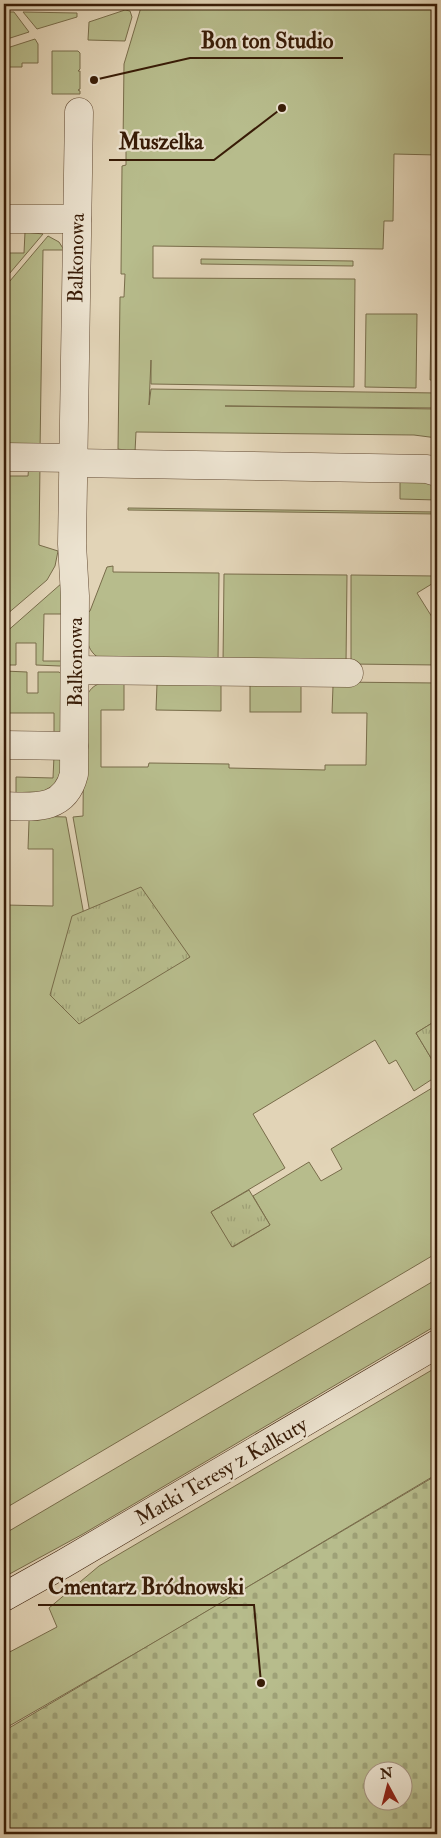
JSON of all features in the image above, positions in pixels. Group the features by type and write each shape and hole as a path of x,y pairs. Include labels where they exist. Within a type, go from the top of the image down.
{"street":[{"name":"Balkonowa","path":"4,806 41,806 54,802 70,787 73,778 75,588 72,552 79,112"},
{"path":"4,219 77,219"},
{"path":"4,457 73,461 417,469 437,472"},
{"path":"75,670 348,673"},
{"path":"4,745 74,746"},
{"name":"Matki Teresy z Kalkuty","path":"4,1597 437,1344"}],"green space":[{"path":"142,4 437,8 437,155 394,154 393,221 384,221 383,249 153,246 153,278 355,279 354,387 151,384 151,360 149,405 151,389 437,393 437,408 225,406 437,409 437,438 414,435 136,432 135,452 118,449 120,297 124,297 125,274 121,274 122,166 126,165 126,144 123,144 124,64"},
{"path":"125,10 130,11 132,17 125,41 88,40 89,22"},
{"path":"4,12 14,12 29,32 4,40"},
{"path":"23,12 77,13 77,17 37,29"},
{"path":"35,39 38,44 38,63 22,63 22,67 4,67 4,49"},
{"path":"52,51 78,51 80,53 80,69 78,71 80,71 80,89 78,90 80,94 52,94"},
{"path":"25,232 43,234 4,280 4,253 24,253"},
{"path":"48,236 59,242 64,250 43,250 40,451 4,450 4,288"},
{"path":"201,259 353,261 353,266 201,264"},
{"path":"432,260 437,261 437,380 430,380"},
{"path":"366,314 417,314 416,388 365,387"},
{"path":"4,464 9,464 9,476 28,476 29,464 40,464 39,545 58,551 55,566 47,580 6,615 4,605"},
{"path":"400,479 424,482 437,486 437,500 400,499"},
{"path":"128,508 437,512 437,514 128,510"},
{"path":"113,566 113,572 219,573 218,663 99,658 94,654 88,645 85,614 90,611 107,567"},
{"path":"224,574 347,575 346,664 223,663"},
{"path":"351,575 435,576 435,582 417,593 437,625 437,665 351,664"},
{"path":"62,583 65,614 44,614 43,661 65,661 60,666 36,665 36,643 16,643 16,665 4,665 4,634"},
{"path":"4,671 27,672 27,693 38,693 38,672 59,672 65,677 64,731 54,736 54,713 4,713"},
{"path":"119,679 124,684 124,710 101,710 101,767 148,767 149,763 229,764 229,768 325,770 325,765 366,765 367,713 332,713 333,686 337,682 437,683 437,1020 416,1033 434,1063 437,1061 437,1076 414,1091 396,1060 389,1064 375,1040 253,1114 285,1168 211,1212 233,1247 270,1225 253,1196 309,1162 321,1181 342,1169 331,1149 437,1085 437,1253 4,1509 4,900 5,905 53,906 53,849 28,849 29,821 33,816 66,817 88,937 94,936 73,817 83,816 84,705 86,698 96,685"},
{"path":"157,684 221,685 221,711 156,710"},
{"path":"250,685 301,685 301,712 250,712"},
{"path":"54,756 64,761 57,790 16,797 16,777 53,778"},
{"path":"141,887 190,957 79,1024 50,995 72,916"},
{"path":"437,1020 437,1061 434,1063 416,1033"},
{"path":"249,1190 270,1225 232,1247 211,1212"},
{"path":"437,1279 437,1325 83,1534 4,1577 4,1534"},
{"path":"437,1367 437,1474 167,1635 4,1729 4,1655 57,1627 49,1608 99,1566"},
{"path":"437,1475 437,1834 4,1834 4,1731"}],"place":[{"name":"Bon ton Studio","path":"94,80"},
{"name":"Muszelka","path":"282,108"},
{"name":"Cmentarz Bródnowski","path":"261,1683"}]}
